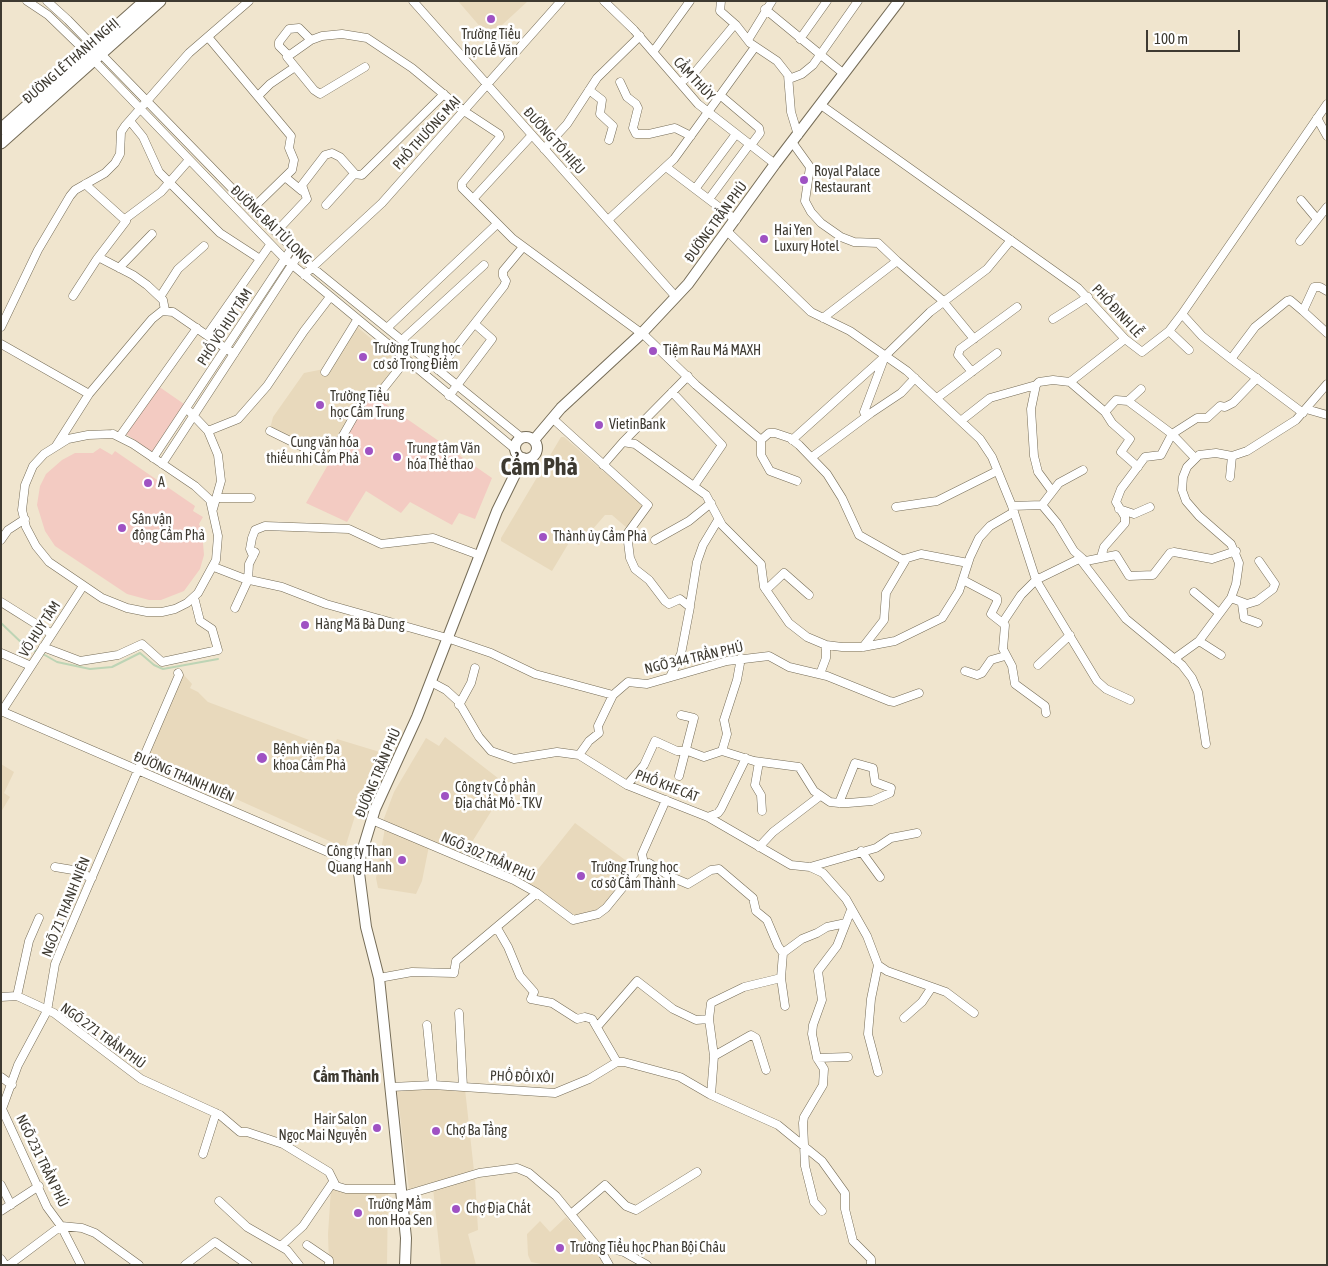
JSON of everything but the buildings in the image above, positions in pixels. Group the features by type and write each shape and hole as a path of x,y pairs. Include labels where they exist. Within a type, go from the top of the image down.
{"highway":[{"name":"ĐƯỜNG LÊ THANH NGHỊ","path":"1,143 94,54 145,1"},
{"name":"ĐƯỜNG LÊ THANH NGHỊ","path":"1,129 160,1"}],"main road":[{"name":"ĐƯỜNG TRẦN PHÚ","path":"534,440 552,418 642,333 676,297 728,232 775,164 899,1"},
{"path":"522,438 534,440 537,448 534,455 523,458 515,449 516,443 522,438"},
{"name":"ĐƯỜNG TRẦN PHÚ","path":"405,1265 406,1238 402,1193 379,978 366,927 358,865 375,810 431,682 497,511 523,458"}],"street":[{"name":"ĐƯỜNG BÁI TỬ LONG","path":"27,1 48,15 148,102 252,209 313,268 522,438"},
{"path":"1,327 38,250 70,196 85,184 105,173 120,154 121,132 130,121 189,54 248,1"},
{"name":"ĐƯỜNG TÔ HIỆU","path":"413,1 676,297"},
{"name":"PHỐ THƯƠNG MẠI","path":"304,275 382,203 561,1"},
{"path":"721,1 720,11 735,24 755,47 777,61 790,79 791,112 795,138 810,167 805,201 821,223 849,240 878,242 943,301 974,339"},
{"path":"748,40 765,9 772,1"},
{"path":"800,39 828,1"},
{"path":"790,79 802,74 821,56 858,1"},
{"name":"CẨM THỦY","path":"606,2 640,36 680,83 708,112 775,164"},
{"path":"653,52 687,2"},
{"name":"ĐƯỜNG BÁI TỬ LONG","path":"52,3 141,110 270,245 357,320 515,449"},
{"path":"48,15 52,3"},
{"path":"765,9 844,74"},
{"path":"680,83 696,71 735,24"},
{"path":"311,40 298,28 290,29 279,42 279,46 288,55 287,58 320,94 365,67"},
{"path":"288,55 311,40 342,34 367,38 412,68 464,110 500,135 462,182 462,188 497,224 523,247 642,333 761,440"},
{"path":"544,149 567,124 597,78 640,36"},
{"path":"208,37 291,136 289,148 294,166 252,209"},
{"path":"608,220 666,168 755,47"},
{"path":"258,96 270,84 295,67"},
{"path":"620,82 627,97 638,108 634,128 636,134 649,134 675,128 690,136"},
{"path":"589,90 602,100 600,114 614,126 609,140"},
{"path":"302,191 305,180 328,153 340,157 355,174 362,175 444,94"},
{"path":"709,199 760,133 759,128 720,95"},
{"name":"PHỐ ĐINH LỄ","path":"821,105 1088,297 1125,339 1142,352 1169,331 1182,314 1327,104"},
{"path":"1317,118 1327,136"},
{"path":"130,121 143,137 158,172 220,234 260,259"},
{"path":"695,189 736,134"},
{"path":"473,199 532,135"},
{"path":"73,296 97,258 126,221 125,219 170,184 189,160"},
{"path":"666,168 736,220"},
{"path":"326,205 355,174"},
{"path":"276,232 307,199 302,191 285,177"},
{"path":"85,184 125,219"},
{"path":"1301,200 1317,219"},
{"path":"1300,240 1327,206"},
{"path":"387,328 497,224"},
{"path":"728,232 811,312 850,331 915,378 962,420 988,448 1013,509 1036,580 1097,681 1106,689 1130,700"},
{"path":"119,268 152,234"},
{"path":"792,440 885,356 912,328 943,301 987,269 1011,240"},
{"path":"207,335 270,245"},
{"path":"160,297 178,269 204,246"},
{"path":"438,370 504,286 506,281 503,271 523,247"},
{"name":"PHỐ VÕ HUY TÂM","path":"162,464 194,415 284,258 292,248"},
{"name":"PHỐ VÕ HUY TÂM","path":"153,458 186,409 231,351 299,254"},
{"path":"97,258 134,275 165,302 165,310"},
{"path":"823,318 897,261"},
{"path":"402,340 484,265"},
{"path":"1303,311 1314,287 1320,287 1327,291"},
{"path":"208,431 238,419 267,386 304,331 330,297"},
{"path":"1053,319 1088,297"},
{"path":"1231,359 1255,327 1290,300 1327,333"},
{"path":"972,372 957,352 1017,307"},
{"path":"55,447 89,394 152,319 165,310 173,312 231,351"},
{"path":"1182,314 1202,336 1257,378 1305,411 1327,415"},
{"path":"324,372 357,320"},
{"path":"372,332 380,322"},
{"path":"449,396 492,338 474,324"},
{"path":"120,436 197,328"},
{"path":"1169,331 1189,350"},
{"path":"1070,382 1125,339"},
{"path":"1,344 89,394"},
{"path":"938,398 997,353"},
{"path":"867,416 864,412 885,356"},
{"path":"270,431 329,460 365,397 369,393 379,394 406,360"},
{"path":"603,465 688,376"},
{"path":"812,457 901,393 915,378"},
{"path":"1100,557 1104,547 1125,523 1125,517 1119,509 1116,497 1145,457 1161,454 1172,434 1197,418 1206,419 1220,406 1225,407 1233,403 1257,378"},
{"path":"962,420 990,398 1053,380 1070,382 1105,412 1112,423 1130,439 1121,452 1138,467"},
{"path":"1039,383 1031,409 1034,456 1038,472 1052,491"},
{"path":"1174,659 1199,642 1231,598 1236,584 1239,563 1236,551 1225,536 1198,516 1186,501 1182,490 1183,477 1194,458 1209,453 1232,456 1253,448 1293,423 1327,384"},
{"path":"1128,400 1141,388"},
{"path":"672,392 722,445 694,486"},
{"path":"1105,412 1116,400 1128,400 1172,434 1194,458"},
{"path":"186,409 194,415 212,438 221,481 213,509"},
{"path":"552,418 648,504 627,534 630,558 635,569 649,580 667,603 680,599 690,605"},
{"path":"797,481 770,471 761,455 761,440 768,433 775,433 792,440 812,457 827,474 842,498 859,535 904,559 921,554 968,563"},
{"path":"88,435 120,436 195,486 210,500 213,509 218,536 214,567 194,597 175,609 162,612 147,612 127,608 102,598 83,586 49,562 36,546 22,510 25,485 33,466 44,454 68,439 88,435"},
{"path":"623,442 635,444 706,495 718,520 758,560 766,590 789,623 807,637 826,645 863,647 895,641 936,622 949,610 979,538 990,526 1013,509 1042,505 1059,483 1083,470"},
{"path":"1230,477 1232,456"},
{"path":"896,507 937,501 997,471"},
{"path":"217,498 251,498"},
{"path":"655,540 689,521 711,503"},
{"path":"1042,505 1057,522 1074,551 1130,623 1182,666 1196,685 1206,744"},
{"path":"1119,509 1134,514 1150,507"},
{"path":"1,540 12,527 25,519"},
{"path":"670,677 681,654 697,562 703,545 718,520"},
{"path":"235,608 248,580 254,553 250,549 252,538 255,530 265,526 350,529 381,544 433,538 479,555"},
{"path":"1074,551 1086,561 1100,557 1119,556 1127,575 1144,576 1153,575 1158,571 1170,553 1174,552 1212,559 1236,551"},
{"path":"863,647 884,620 886,593 905,563 904,559"},
{"path":"1046,713 1045,706 1015,684 1012,666 1003,649 1003,622 1021,595 1036,580 1080,559"},
{"path":"1231,598 1242,604 1257,601 1275,586 1259,561"},
{"path":"214,567 248,580 282,587 326,604 447,638 491,653 535,674 612,695 598,726 599,732 589,741 579,755"},
{"path":"766,590 784,573 809,595"},
{"path":"963,580 997,598 991,614 1003,622"},
{"name":"VÕ HUY TÂM","path":"2,711 83,586"},
{"path":"1194,592 1219,613"},
{"path":"43,647 80,661 118,655 142,644 162,662 218,650 212,629 200,621 194,597"},
{"path":"1,602 52,634"},
{"path":"1242,604 1244,618 1258,623"},
{"path":"1038,665 1070,635"},
{"path":"1199,642 1221,655"},
{"path":"820,674 826,658 826,645"},
{"path":"1,653 31,666"},
{"name":"NGÕ 344 TRẦN PHÚ","path":"612,695 628,682 647,684 741,658 769,656 789,667 820,674 889,701 900,700 920,693"},
{"path":"964,671 978,675 982,673 991,660 1006,656"},
{"path":"722,751 728,734 724,720 737,680 741,658"},
{"path":"460,705 471,683 475,668"},
{"name":"NGÕ 71 THANH NIÊN","path":"2,1108 18,1065 47,1011 55,964 179,676 178,673"},
{"name":"PHỐ KHE CÁT","path":"431,682 446,690 460,705 487,747 502,756 514,759 557,752 579,755 627,785 708,817 791,865 810,867 823,873"},
{"name":"ĐƯỜNG THANH NIÊN","path":"2,711 358,865"},
{"path":"679,776 694,718 682,715"},
{"path":"627,785 644,766 655,741 677,751 686,751 704,757 722,751 759,762 801,768 814,791 828,801 839,803 872,801 887,795 891,788 875,782 873,768 855,763 839,803"},
{"path":"708,817 718,813 721,809 746,758"},
{"path":"759,762 756,785 761,796 762,810"},
{"path":"759,848 773,832 820,796"},
{"path":"666,800 642,854 644,864 654,865 669,876 688,884 711,870 718,869 753,898 756,911 767,920 783,953 781,978 785,1006"},
{"name":"NGÕ 302 TRẦN PHÚ","path":"372,820 493,870 537,893 573,920 598,914 606,908 644,864"},
{"path":"810,867 825,861 876,848 891,838 917,832"},
{"path":"861,851 880,877"},
{"path":"825,861 823,873 840,890 867,936 878,965 870,1006 868,1034 878,1072"},
{"path":"55,867 73,870 92,878"},
{"path":"379,978 412,972 454,973 456,961 537,893"},
{"path":"822,1211 814,1202 804,1166 803,1146 804,1117 823,1085 824,1069 817,1058 812,1034 813,1025 822,1000 818,971 837,946 851,910"},
{"path":"1,997 17,996 29,941 39,918"},
{"path":"783,953 802,938 827,927 846,922"},
{"path":"497,928 508,947 520,976 534,992 531,999 552,1003 577,1019 588,1017 597,1026 617,1062 628,1062 646,1069 680,1077 711,1095 778,1125 822,1162 846,1193 845,1209 853,1241 871,1259 872,1265"},
{"path":"878,965 887,971 946,992 974,1013"},
{"path":"711,1095 714,1056 709,1019 710,1008 714,1001 744,987 781,978"},
{"path":"597,1026 637,981 673,1009 696,1020 709,1019"},
{"path":"904,1018 922,1002 932,987"},
{"name":"NGÕ 271 TRẦN PHÚ","path":"17,996 61,1018 140,1079 216,1113 240,1132 247,1132 283,1144 329,1172 336,1186 346,1189 402,1193 471,1175 517,1168 536,1178 556,1196 601,1251 609,1265"},
{"path":"459,1013 463,1087"},
{"path":"427,1025 433,1085"},
{"path":"714,1056 751,1035 756,1038 766,1070"},
{"path":"817,1058 848,1056"},
{"name":"PHỐ ĐỒI XÔI","path":"391,1087 433,1085 555,1093 589,1079 617,1062"},
{"path":"1,1077 12,1084"},
{"name":"NGÕ 231 TRẦN PHÚ","path":"2,1108 47,1207 61,1226 82,1228 96,1233 139,1265"},
{"path":"203,1154 216,1113"},
{"path":"571,1214 605,1185 626,1206 636,1210 697,1172"},
{"path":"282,1246 303,1226 333,1182"},
{"path":"1,1185 11,1205"},
{"path":"1,1211 39,1186"},
{"path":"219,1201 247,1226 291,1253 299,1265"},
{"path":"9,1265 61,1226 81,1265"},
{"path":"185,1265 215,1242 248,1265"},
{"path":"307,1245 329,1260 329,1265"},
{"path":"601,1251 612,1249 624,1252 647,1265"},
{"path":"1,1259 5,1265"}],"shaded area":[{"name":"Trường Tiểu học Lễ Văn","path":"458,1 528,1 489,37"},
{"name":"Trường Tiểu học Cẩm Trung","path":"355,325 401,364 379,391 368,389 327,457 270,429 273,417 304,373 329,368"},
{"path":"158,386 184,404 152,452 126,434"},
{"name":"Trung tâm Văn hóa Thể thao","path":"374,396 492,478 475,519 459,513 452,525 410,502 401,513 366,491 347,522 306,503 367,397"},
{"path":"561,437 564,437 604,472 646,504 627,528 612,515 605,515 579,545 570,541 552,571 501,541 501,538"},
{"name":"Sân vận động Cẩm Phả","path":"100,448 112,455 115,451 195,506 193,511 203,517 199,524 202,531 204,555 200,569 184,591 161,600 149,600 127,594 55,546 45,531 37,505 40,486 46,474 62,460 75,453 93,453"},
{"name":"Bệnh viện Đa khoa Cẩm Phả","path":"183,674 192,684 190,688 198,692 208,702 333,749 337,739 383,753 364,787 345,848 236,799 142,764"},
{"name":"Công ty Cổ phần Địa chất Mỏ - TKV","path":"445,737 503,782 495,800 497,802 472,842 470,841 461,853 383,821 394,792 426,738 439,746"},
{"path":"1,764 14,772 4,793 10,797 1,812"},
{"name":"Trường Trung học cơ sở Cẩm Thành","path":"575,823 636,868 601,910 576,916 527,883"},
{"name":"Công ty Than Quang Hanh","path":"385,828 429,846 422,881 416,894 378,888 376,878"},
{"name":"Chợ Ba Tầng","path":"465,1089 474,1171 409,1189 397,1090"},
{"name":"Chợ Địa Chất","path":"475,1178 478,1230 468,1234 476,1265 441,1265 433,1188"},
{"name":"Trường Mầm non Hoa Sen","path":"331,1189 345,1192 388,1190 387,1265 329,1265 328,1234"},
{"name":"Trường Tiểu học Phan Bội Châu","path":"566,1217 604,1261 600,1265 546,1265 531,1262 528,1255 527,1234 540,1221 550,1232"}],"waterway":[{"path":"1,623 26,647 35,651"},
{"path":"43,654 57,662 90,669 112,667 140,653 154,665 163,669 218,659"}],"place":[{"name":"Trường Tiểu học Lễ Văn","path":"491,19"},
{"name":"Royal Palace Restaurant","path":"804,180"},
{"name":"Hai Yen Luxury Hotel","path":"764,239"},
{"name":"Tiệm Rau Má MAXH","path":"653,351"},
{"name":"Trường Trung học cơ sở Trọng Điểm","path":"363,357"},
{"name":"Trường Tiểu học Cẩm Trung","path":"320,405"},
{"name":"VietinBank","path":"599,425"},
{"name":"Cung văn hóa thiếu nhi Cẩm Phả","path":"369,451"},
{"name":"Trung tâm Văn hóa Thể thao","path":"397,457"},
{"name":"A","path":"148,483"},
{"name":"Sân vận động Cẩm Phả","path":"122,528"},
{"name":"Thành ủy Cẩm Phả","path":"543,537"},
{"name":"Hàng Mã Bà Dung","path":"305,625"},
{"name":"Bệnh viện Đa khoa Cẩm Phả","path":"262,758"},
{"name":"Công ty Cổ phần Địa chất Mỏ - TKV","path":"445,796"},
{"name":"Công ty Than Quang Hanh","path":"402,860"},
{"name":"Trường Trung học cơ sở Cẩm Thành","path":"581,876"},
{"name":"Hair Salon Ngọc Mai Nguyễn","path":"377,1128"},
{"name":"Chợ Ba Tầng","path":"436,1131"},
{"name":"Chợ Địa Chất","path":"456,1209"},
{"name":"Trường Mầm non Hoa Sen","path":"358,1213"},
{"name":"Trường Tiểu học Phan Bội Châu","path":"560,1248"}],"district":[{"name":"Cẩm Phả","path":"539,467"},
{"name":"Cẩm Thành","path":"346,1077"}]}
